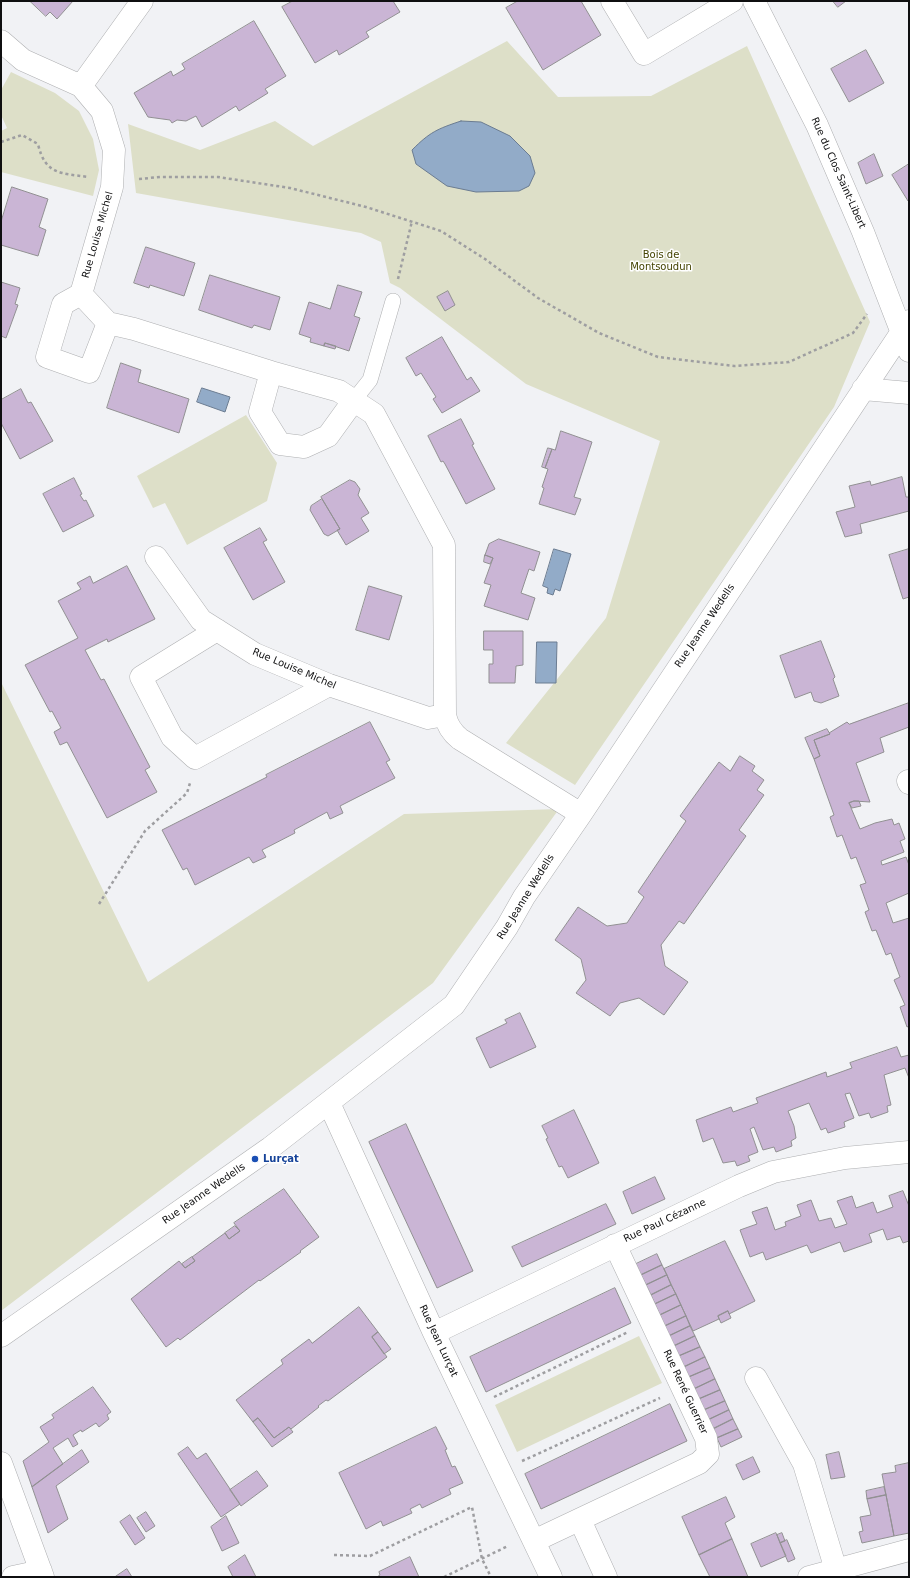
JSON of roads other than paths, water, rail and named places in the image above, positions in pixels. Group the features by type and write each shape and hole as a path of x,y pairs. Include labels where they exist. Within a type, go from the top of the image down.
{"street":[{"path":"81,86 142,1"},
{"path":"612,1 644,54 732,1"},
{"name":"Rue du Clos Saint-Libert","path":"754,1 817,126 863,232 886,290 906,326 909,351"},
{"name":"Rue Louise Michel","path":"1,41 23,60 81,86 102,111 114,150 113,181 81,294"},
{"path":"108,323 89,372 47,357 63,304 81,294 108,323 134,329 271,372 339,391 374,414 444,545 446,721 453,734 460,739 581,814"},
{"name":"Rue Jeanne Wedells","path":"1,1336 270,1148 454,1005 507,927 524,897 581,814 906,326"},
{"path":"271,372 260,412 280,444 304,448 328,436 354,400"},
{"path":"863,389 909,393"},
{"name":"Rue Louise Michel","path":"156,557 201,620 256,654 329,685 428,718 445,714"},
{"path":"217,630 141,678 172,737 195,758 329,685"},
{"name":"Rue Jean Lurçat","path":"329,1103 434,1333 551,1577"},
{"name":"Rue Paul Cézanne","path":"434,1333 739,1186 773,1172 845,1158 909,1152"},
{"name":"Rue René Guerrier","path":"531,1534 580,1520 699,1464 708,1454 706,1438 615,1245"},
{"path":"756,1378 804,1464 836,1570"},
{"path":"1,1463 42,1574 13,1577"},
{"path":"580,1520 606,1577"},
{"path":"809,1577 909,1550"}],"lane":[{"path":"354,400 370,380 393,301"}],"water":[{"path":"461,121 481,122 510,136 530,156 535,173 529,186 519,191 476,192 447,186 416,164 412,150 418,144 434,132"},
{"path":"202,388 230,397 225,412 197,402"},
{"path":"554,549 571,554 560,591 555,589 553,595 547,593 548,588 543,586"},
{"path":"537,642 557,642 556,683 536,683"}],"place":[{"name":"Lurçat","path":"255,1159"}],"park label":[{"name":"Bois de Montsoudun","path":"661,260"}]}
